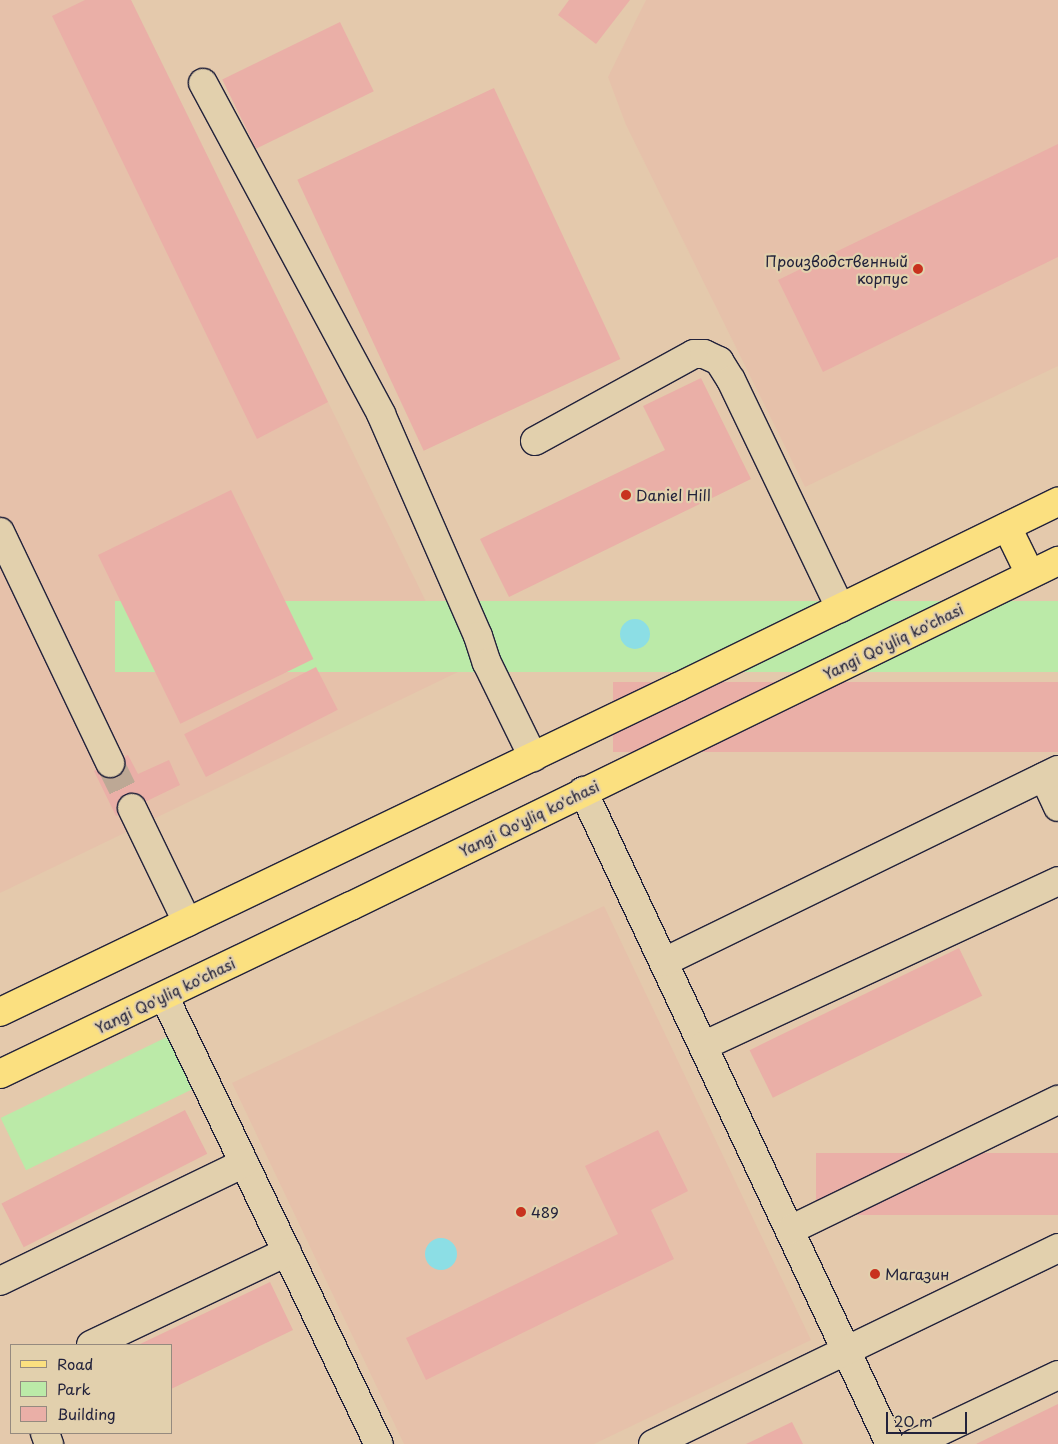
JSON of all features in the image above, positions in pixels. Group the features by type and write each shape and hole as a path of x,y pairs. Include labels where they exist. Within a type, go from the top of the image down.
{"main road":[{"path":"0,1012 533,757 1058,502"},
{"path":"1007,527 1030,574"},
{"name":"Yangi Qo'yliq ko'chasi","path":"0,1074 1058,561"}],"street":[{"path":"203,83 381,414 478,636 487,663 533,757"},
{"path":"535,441 694,354 704,354 719,361 731,380 840,608"},
{"path":"0,532 110,763"},
{"path":"664,962 1051,774 1058,807"},
{"path":"583,791 890,1444"},
{"path":"132,808 187,922"},
{"path":"704,1046 1058,881"},
{"path":"164,996 379,1444"},
{"path":"790,1230 1058,1100"},
{"path":"0,1281 244,1163"},
{"path":"653,1444 1058,1248"},
{"path":"93,1344 287,1252"},
{"path":"913,1444 1058,1375"}],"shaded area":[{"path":"0,0 131,0 460,671 0,893"},
{"path":"646,0 1058,0 1058,366 805,487 626,125 608,77"},
{"name":"489","path":"604,906 811,1340 594,1444 404,1444 232,1083"}],"green space":[{"path":"115,601 1058,601 1058,672 115,672"},
{"path":"175,1033 200,1085 26,1170 1,1118"}],"water":[{"path":"635,619 641,620 649,628 649,640 641,648 635,649 629,648 621,640 620,634 621,628 629,620"},
{"path":"441,1238 447,1239 452,1243 456,1248 456,1260 452,1265 447,1269 441,1270 435,1269 430,1265 426,1260 425,1254 426,1248 430,1243 435,1239"}],"building":[{"path":"85,0 131,0 328,402 257,439 52,16"},
{"path":"569,0 630,0 596,44 558,15"},
{"path":"340,22 374,91 256,149 222,79"},
{"path":"494,88 620,359 424,451 297,180"},
{"name":"Производственный корпус","path":"1058,144 1058,257 823,372 778,280"},
{"path":"701,378 751,479 509,597 480,539 665,450 643,406"},
{"path":"231,490 313,659 180,724 98,555"},
{"path":"316,667 338,710 206,777 184,734"},
{"path":"613,682 1058,682 1058,752 613,752"},
{"path":"128,755 138,774 169,760 180,785 116,816 94,771"},
{"path":"959,948 982,996 773,1098 750,1050"},
{"path":"185,1110 207,1154 24,1247 1,1204"},
{"path":"658,1130 688,1191 651,1210 674,1259 426,1380 406,1338 618,1234 585,1166"},
{"path":"816,1153 1058,1153 1058,1215 816,1215"},
{"path":"270,1282 293,1330 172,1389 172,1344 140,1344"},
{"path":"1058,1404 1058,1444 976,1444 1013,1426"},
{"path":"792,1422 803,1444 746,1444"}],"tunnel":[{"path":"110,763 132,808"}],"place":[{"name":"Производственный корпус","path":"918,269"},
{"name":"Daniel Hill","path":"626,495"},
{"name":"489","path":"521,1212"},
{"name":"Магазин","path":"875,1274"}]}
